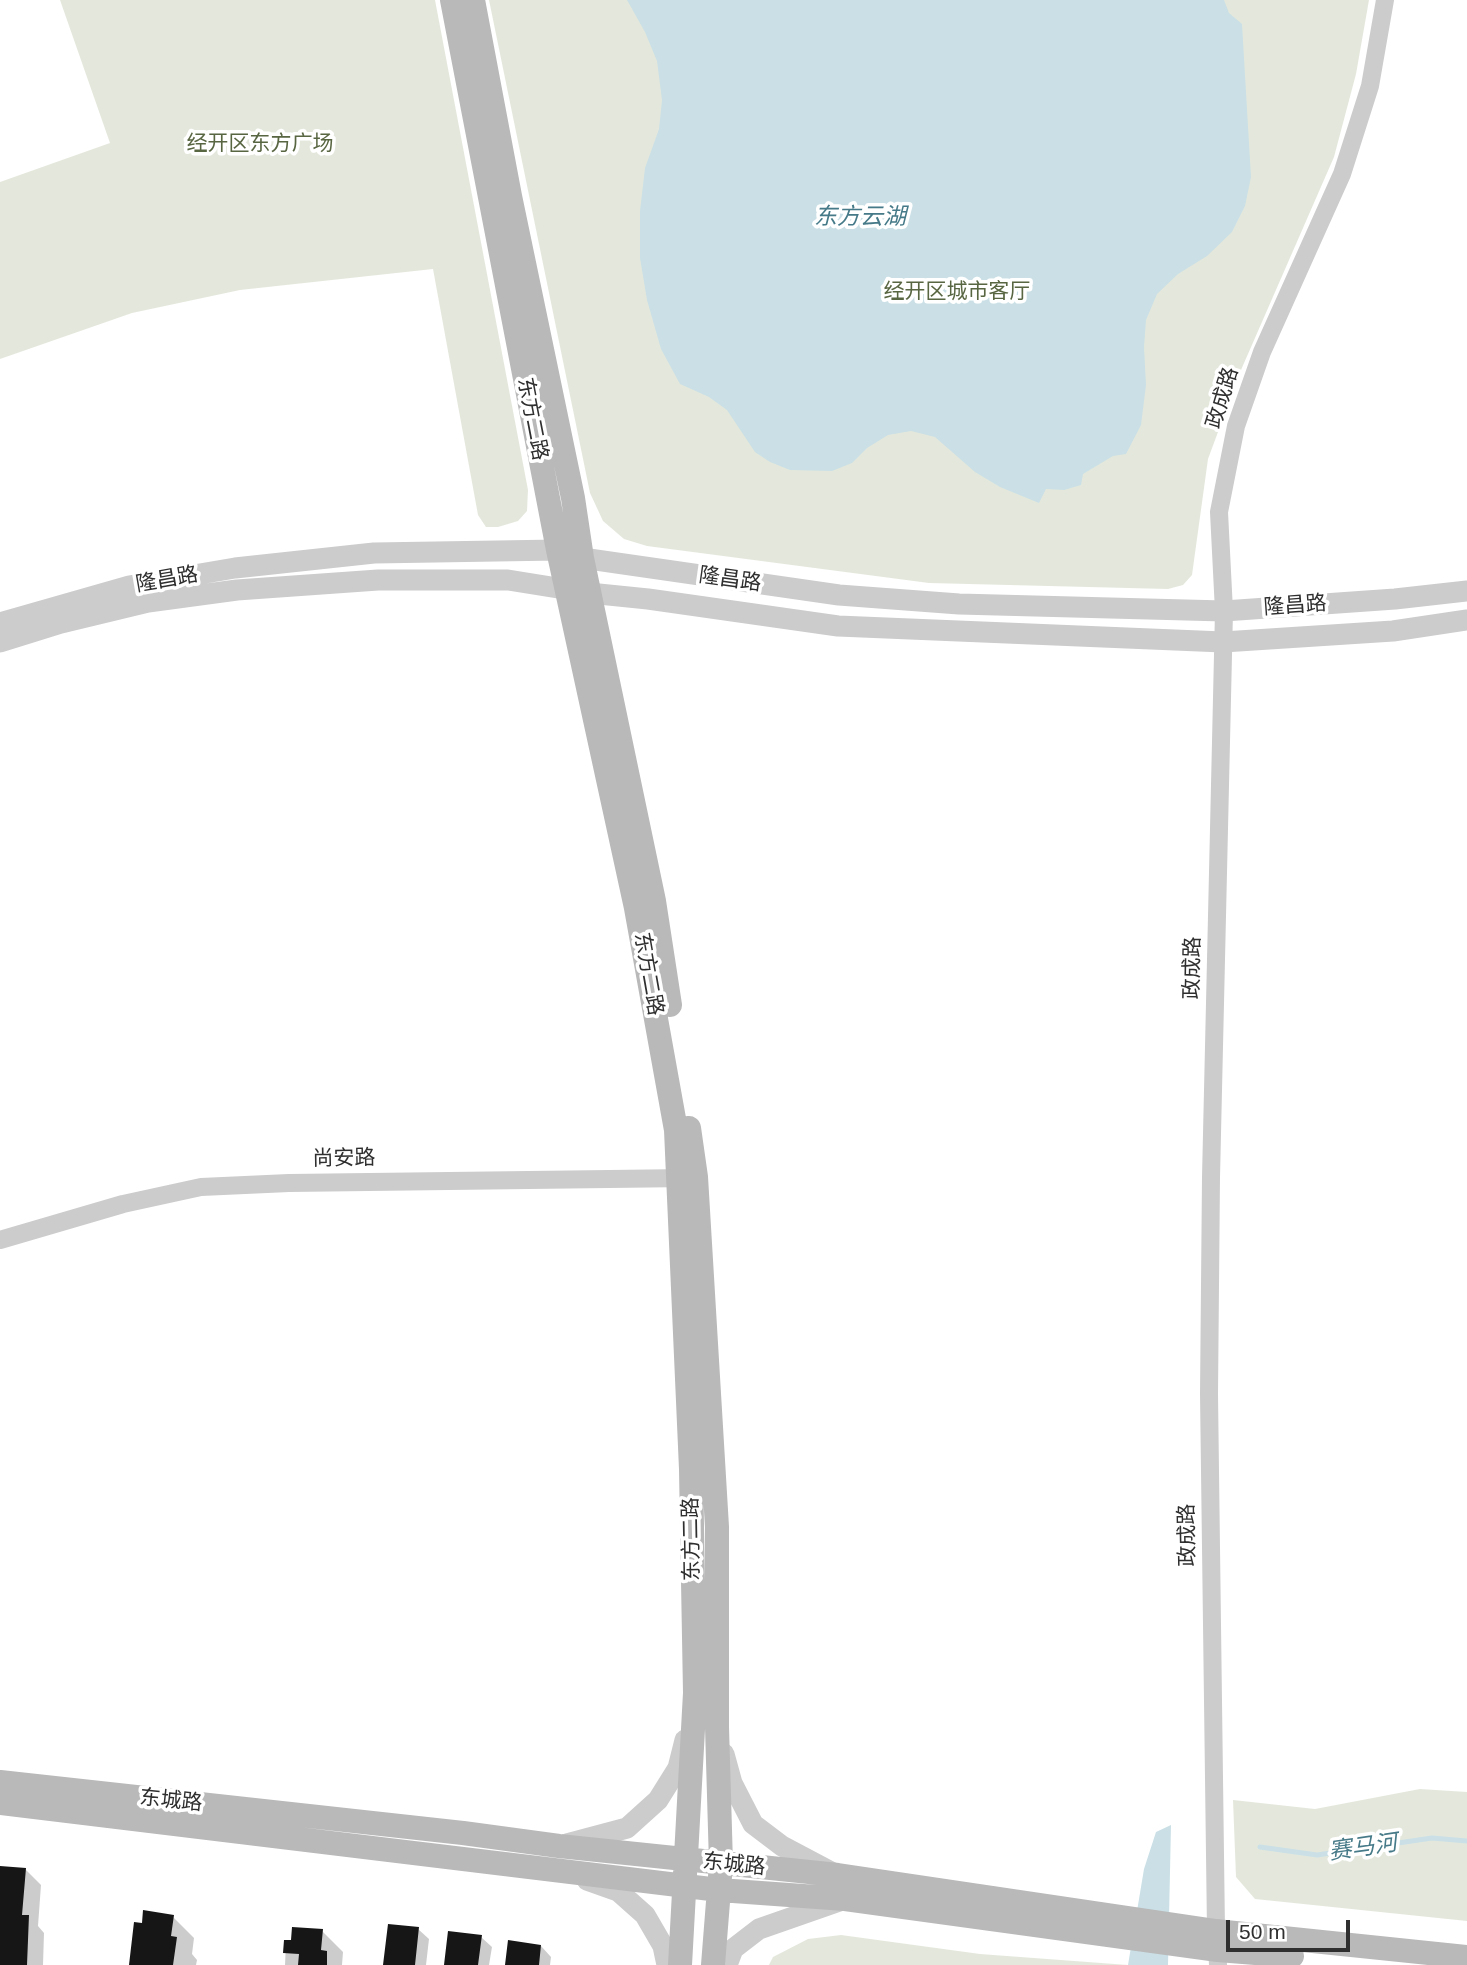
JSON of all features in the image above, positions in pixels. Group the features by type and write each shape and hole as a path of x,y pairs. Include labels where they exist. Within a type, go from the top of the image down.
{"main road":[{"name":"东方二路","path":"452,0 558,550 578,592 687,1178 716,1527 721,1864 713,1965"},
{"name":"东方二路","path":"473,0 510,196 573,498 582,558 578,592"},
{"name":"东方二路","path":"680,1965 695,1693 687,1178"},
{"name":"东城路","path":"0,1782 838,1875 1120,1927"},
{"name":"东城路","path":"0,1803 719,1890 845,1899 1120,1927 1180,1935 1217,1949 1387,1965"},
{"name":"东城路","path":"1217,1949 1467,1957"}],"street":[{"name":"政成路","path":"1217,1949 1209,1394 1224,611 1219,512 1236,426 1262,352 1342,174 1370,86 1385,0"},
{"name":"隆昌路","path":"0,623 129,586 235,568 373,553 558,550 582,558 839,595 959,604 1224,611 1467,591"},
{"name":"隆昌路","path":"0,642 61,623 148,602 237,590 391,580 508,580 578,592 648,599 838,626 1223,642 1393,631 1467,620"},
{"name":"尚安路","path":"0,1241 123,1204 201,1187 289,1182 687,1178"},
{"path":"559,1846 627,1828 658,1800 678,1768 695,1693"},
{"path":"717,1727 732,1783 753,1824 782,1846 838,1875"},
{"path":"565,1872 618,1891 645,1915 663,1946 667,1965"},
{"path":"727,1965 733,1949 759,1929 845,1899"}],"green space":[{"name":"经开区东方广场","path":"60,0 435,0 528,490 527,511 518,521 498,527 486,527 478,515 433,269 240,290 132,313 0,359 0,182 110,143"},
{"name":"经开区城市客厅","path":"489,0 1369,0 1356,74 1334,157 1241,370 1208,459 1192,575 1183,585 1168,589 929,583 647,546 624,539 603,521 590,493"},
{"path":"1420,1789 1467,1792 1467,1921 1255,1899 1236,1877 1233,1800 1315,1809"},
{"path":"841,1935 980,1954 1128,1965 769,1965 773,1957 808,1939"}],"water":[{"name":"东方云湖","path":"627,0 1224,0 1229,13 1242,24 1251,177 1245,206 1232,232 1207,256 1178,274 1157,294 1146,320 1146,385 1141,425 1126,454 1113,456 1083,474 1081,485 1064,490 1046,489 1039,503 1000,487 975,472 935,437 911,431 888,435 867,448 852,463 832,471 790,470 755,452 727,410 709,397 680,384 661,349 647,300 640,258 640,211 645,168 659,129 662,100 657,61"},
{"path":"1171,1825 1168,1965 1128,1965 1144,1869 1156,1832"}],"building":[{"path":"0,1866 26,1868 22,1915 29,1915 27,1965 0,1965"},
{"path":"143,1910 174,1915 171,1936 177,1937 173,1965 129,1965 134,1922 142,1923"},
{"path":"388,1924 419,1927 415,1965 383,1965"},
{"path":"292,1927 323,1929 321,1950 327,1951 327,1965 298,1965 299,1954 283,1953 284,1940 291,1940"},
{"path":"448,1931 482,1935 478,1965 444,1965"},
{"path":"508,1940 541,1945 539,1965 505,1965"}],"waterway":[{"name":"赛马河","path":"1260,1847 1317,1855 1432,1838 1467,1841"}]}
